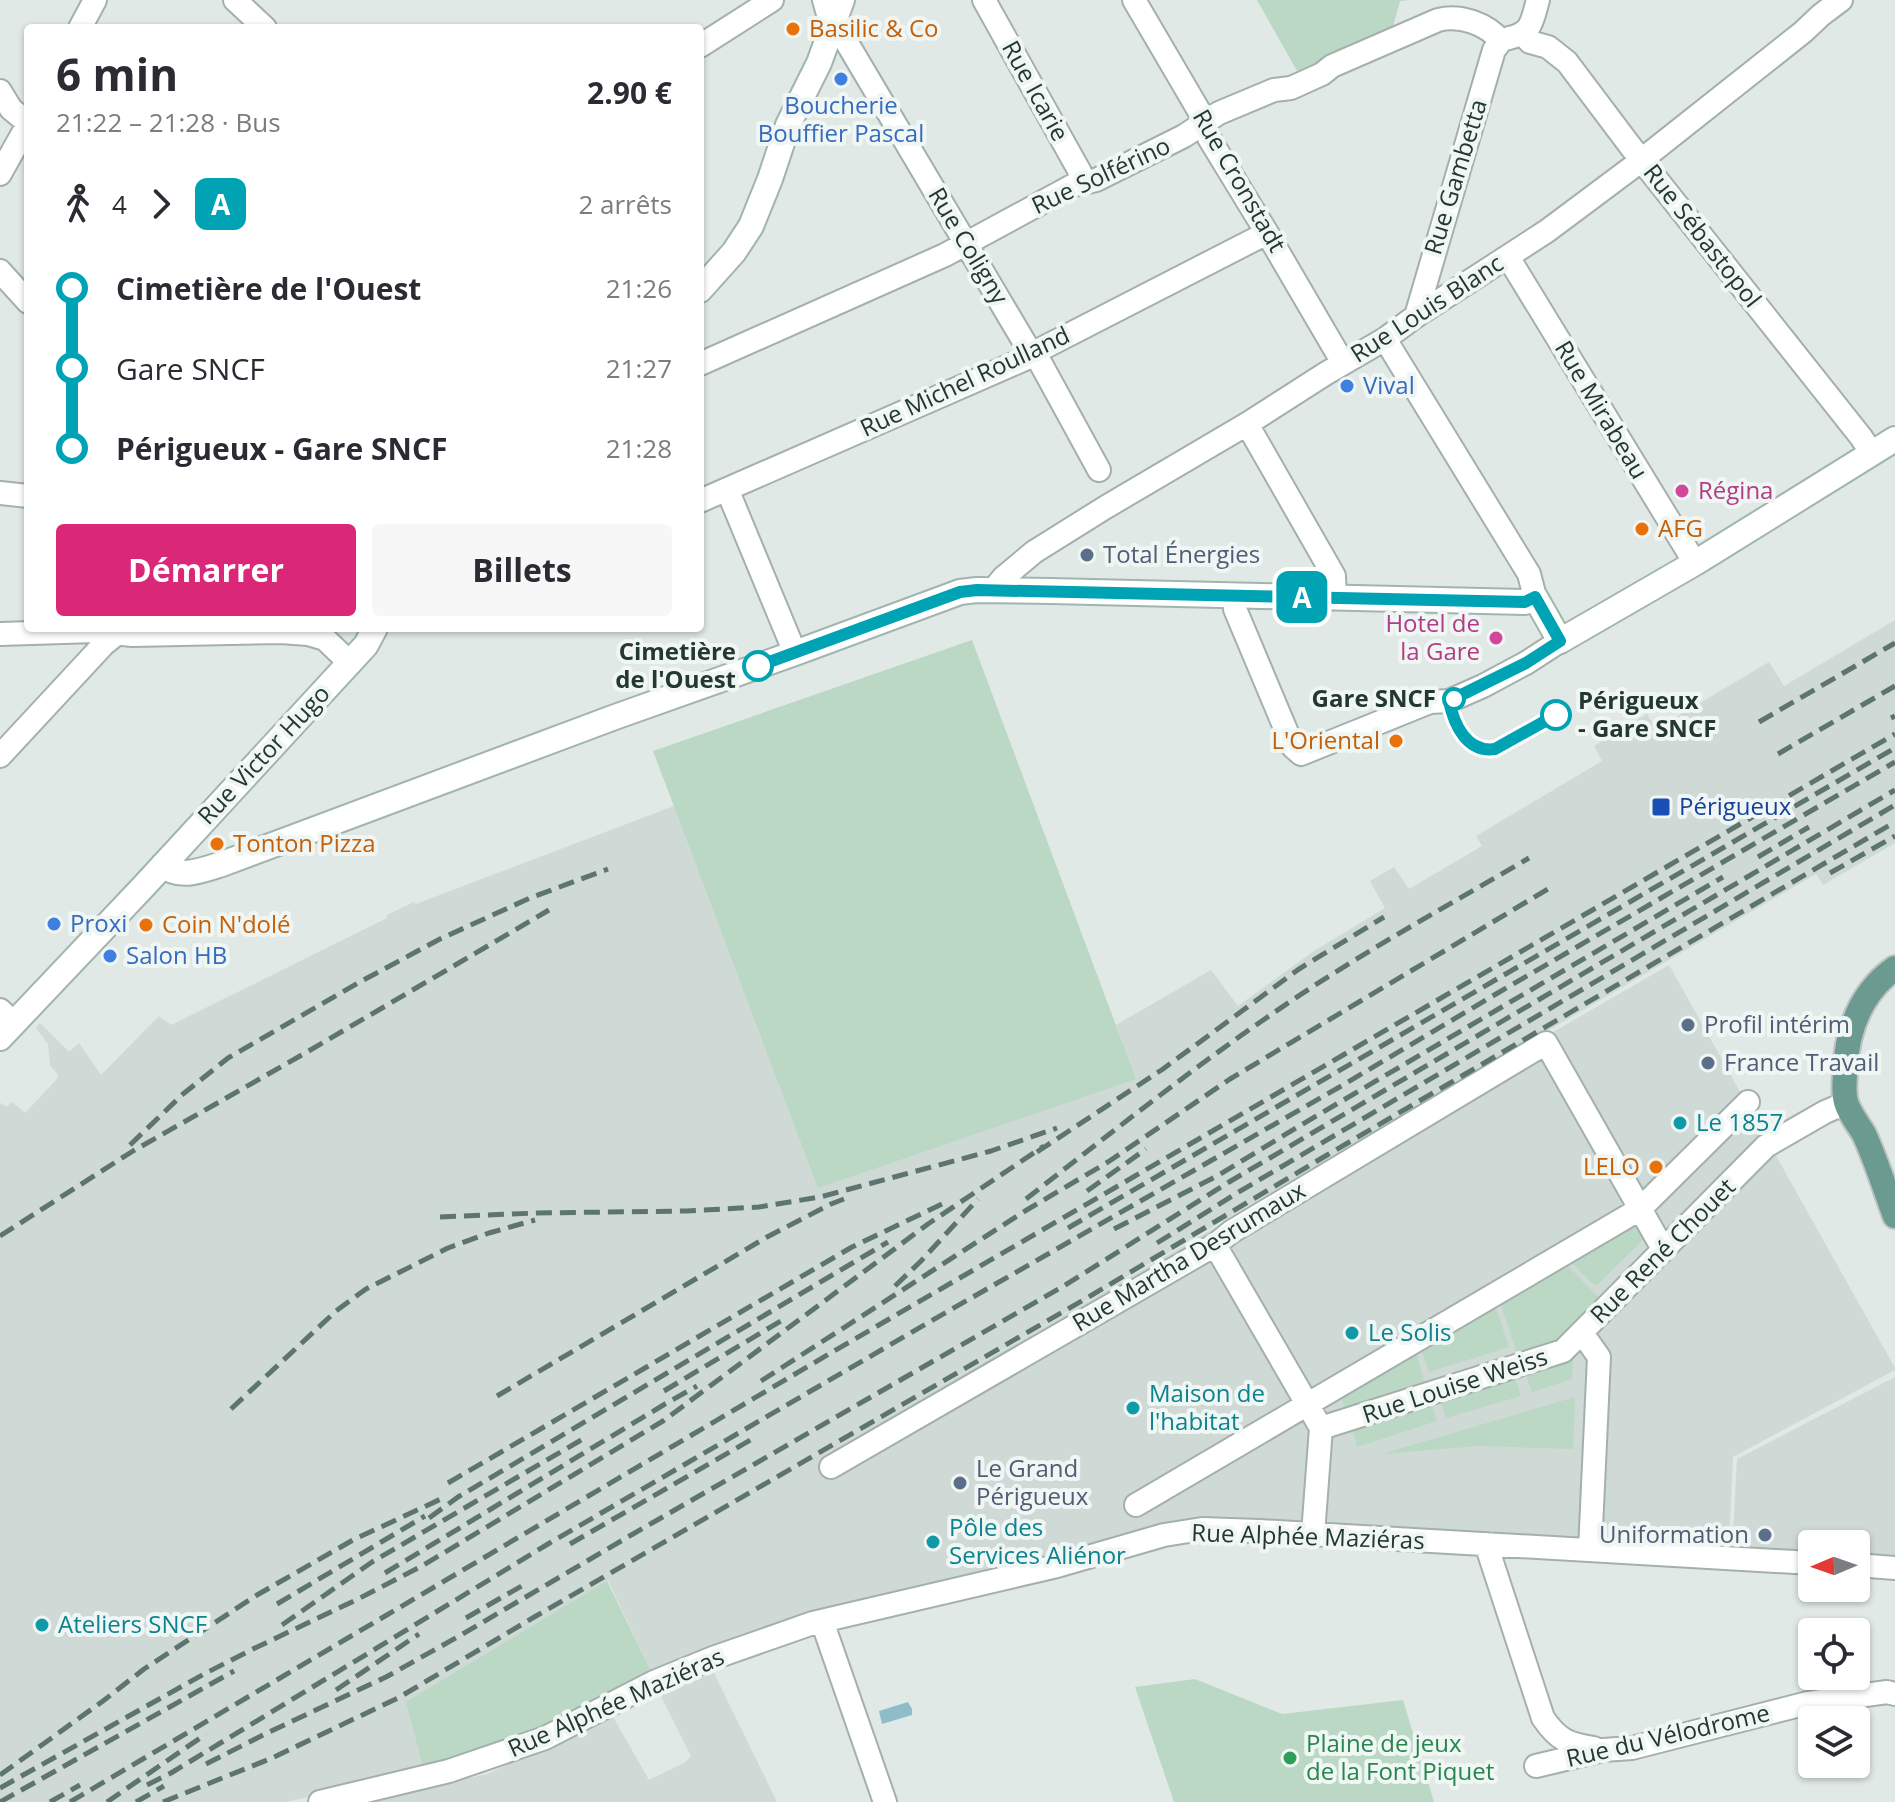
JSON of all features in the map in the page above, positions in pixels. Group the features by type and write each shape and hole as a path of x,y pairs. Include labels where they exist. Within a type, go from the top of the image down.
{"main road":[{"path":"1895,968 1868,993 1854,1021 1844,1090 1846,1103 1865,1136 1895,1216"}],"street":[{"path":"82,24 95,0"},
{"path":"235,0 261,24"},
{"path":"704,43 772,0"},
{"path":"788,125 819,63 842,0 824,0"},
{"path":"824,0 832,28"},
{"path":"704,286 734,252 751,226 788,125 797,77 824,0"},
{"name":"Rue Icarie","path":"984,0 1080,172 1083,183"},
{"name":"Rue Cronstadt","path":"1134,0 1202,116 1209,138 1343,363"},
{"path":"1501,41 1523,34 1531,24 1538,0"},
{"name":"Rue Louis Blanc","path":"998,590 1003,578 1034,552 1385,339 1547,231 1803,32 1815,8 1841,0"},
{"name":"Rue Solférino","path":"704,362 945,255 1074,185 1096,180 1184,136 1219,113 1274,90 1291,88 1332,66 1438,20 1454,18 1485,26 1501,41"},
{"name":"Rue Coligny","path":"832,28 840,31 1099,470"},
{"name":"Rue Sébastopol","path":"1523,34 1530,42 1548,47 1567,62 1871,452"},
{"name":"Rue Gambetta","path":"1416,316 1494,50 1501,41"},
{"path":"0,91 11,109 24,120"},
{"path":"0,174 24,131"},
{"name":"Rue Michel Roulland","path":"704,499 1025,359 1267,233"},
{"name":"Rue Mirabeau","path":"1508,257 1695,563"},
{"path":"0,271 24,298"},
{"path":"1385,339 1529,574 1535,597 1560,641"},
{"path":"1247,424 1334,576 1335,598"},
{"path":"1235,596 1235,609 1293,747 1301,754 1430,702 1449,701 1526,663 1895,439"},
{"path":"727,489 795,653"},
{"path":"0,493 24,496"},
{"path":"163,865 169,871 191,873 222,864 960,592 998,590 1525,602 1535,597"},
{"path":"0,634 63,632"},
{"path":"0,756 119,632"},
{"path":"123,632 132,635 281,632"},
{"path":"310,632 325,639 363,645"},
{"name":"Rue Victor Hugo","path":"5,1024 163,865 363,645 388,632"},
{"name":"Rue Martha Desrumaux","path":"831,1467 1215,1245 1231,1232 1546,1043 1640,1209"},
{"path":"1136,1505 1640,1209 1748,1102"},
{"name":"Rue René Chouet","path":"1590,1550 1599,1357 1582,1333 1766,1146 1846,1103"},
{"path":"1640,1209 1663,1249"},
{"path":"1215,1245 1321,1428 1313,1534"},
{"name":"Rue Louise Weiss","path":"1321,1428 1563,1351 1582,1333"},
{"name":"Rue Alphée Maziéras","path":"320,1802 449,1771 545,1738 654,1682 713,1658 822,1621 1057,1566 1164,1535 1202,1529 1798,1562"},
{"path":"1486,1544 1543,1718 1561,1739 1574,1745 1603,1750"},
{"path":"1870,1566 1895,1568"},
{"path":"822,1621 885,1802"},
{"name":"Rue du Vélodrome","path":"1536,1766 1603,1750 1632,1748 1808,1703 1887,1692 1895,1694"}],"shaded area":[{"path":"1895,620 1895,843 1823,885 1816,874 877,1423 1669,965 1895,1368 1733,1457 1729,1547 1206,1518 1179,1520 1003,1568 653,1675 608,1581 424,1770 286,1802 0,1802 0,1104 6,1107 12,1102 25,1113 57,1079 58,1075 50,1065 48,1044 36,1028 40,1023 69,1052 79,1043 101,1075 159,1016 171,1025 414,902 416,904 674,806 818,1187 1135,1078 1116,1025 1211,970 1238,1006 1314,951 1385,908 1370,881 1394,867 1409,889 1482,846 1476,836 1602,761 1594,746 1647,714 1656,729 1769,662 1784,686"},
{"path":"1895,1377 1895,1558 1870,1557 1870,1530 1798,1530 1798,1553 1732,1551 1737,1459"},
{"path":"712,1669 777,1802 377,1802 374,1799 487,1774 612,1715 649,1780 684,1763 691,1756 659,1692"}],"green space":[{"path":"1257,0 1411,0 1400,1 1392,30 1297,71"},
{"name":"Cimetière de l'Ouest","path":"972,640 1136,1079 818,1188 653,751"},
{"path":"1632,1221 1643,1240 1598,1284 1594,1285 1568,1259"},
{"path":"1563,1261 1600,1299 1551,1345 1518,1356 1499,1299"},
{"path":"1494,1302 1509,1347 1429,1372 1420,1345"},
{"path":"1415,1348 1426,1387 1346,1411 1340,1393"},
{"path":"1573,1357 1572,1379 1532,1392 1525,1372"},
{"path":"1514,1375 1521,1396 1446,1418 1440,1399"},
{"path":"1575,1397 1573,1449 1478,1446 1382,1454"},
{"path":"1431,1401 1437,1421 1357,1447 1352,1427"},
{"path":"607,1581 653,1675 543,1731 424,1770 406,1702"},
{"name":"Plaine de jeux de la Font Piquet","path":"1195,1679 1282,1714 1403,1700 1434,1802 1174,1802 1135,1687"}],"water":[{"path":"908,1702 912,1715 882,1724 879,1711"}],"railway":[{"path":"1759,722 1895,643"},
{"path":"1778,754 1895,686"},
{"path":"1891,718 1895,716"},
{"path":"70,1802 829,1354 1895,734"},
{"path":"1068,1228 1895,748"},
{"path":"147,1785 548,1544 1895,762"},
{"path":"206,1764 386,1677 461,1635 1062,1287 1229,1182 1895,790"},
{"path":"1157,1243 1895,805"},
{"path":"163,1802 272,1758 398,1698 1092,1295 1895,822"},
{"path":"1758,857 1809,827"},
{"path":"1830,873 1895,836"},
{"path":"1026,1199 1177,1083 1300,995 1529,858"},
{"path":"130,1145 183,1094 228,1058 440,939 530,898 608,869"},
{"path":"1114,1229 1217,1176 1723,877"},
{"path":"761,1381 1025,1211 1108,1162 1230,1079 1548,889"},
{"path":"0,1236 133,1151 549,910"},
{"path":"1037,1152 1163,1069 1299,969 1384,917"},
{"path":"440,1217 759,1207 820,1197 991,1151 1057,1128"},
{"path":"0,1788 204,1674 422,1566 663,1421 928,1224 1044,1146"},
{"path":"1087,1191 1146,1149"},
{"path":"497,1396 767,1237 844,1199"},
{"path":"895,1286 978,1199"},
{"path":"448,1483 852,1247 942,1204"},
{"path":"231,1409 336,1311 366,1289 448,1248 535,1220"},
{"path":"429,1518 458,1497 888,1242"},
{"path":"664,1391 784,1319"},
{"path":"385,1573 697,1386"},
{"path":"282,1625 372,1562 588,1436"},
{"path":"570,1544 754,1438"},
{"path":"0,1775 144,1669 257,1595 353,1540 443,1498"},
{"path":"277,1604 425,1516"},
{"path":"466,1618 525,1584"},
{"path":"336,1690 419,1634"},
{"path":"0,1802 234,1671"},
{"path":"107,1802 206,1734"},
{"path":"50,1802 80,1785"},
{"path":"136,1802 164,1786"}],"bus line":[{"name":"A","path":"758,666 960,592 977,590 1525,602 1535,597 1560,641 1526,663 1449,701 1454,719 1468,741 1485,751 1495,749 1556,715"}],"place":[{"name":"Basilic & Co","path":"793,29"},
{"name":"Boucherie Bouffier Pascal","path":"841,79"},
{"name":"Vival","path":"1347,386"},
{"name":"Régina","path":"1682,491"},
{"name":"AFG","path":"1642,529"},
{"name":"Total Énergies","path":"1087,555"},
{"name":"Hotel de la Gare","path":"1496,638"},
{"name":"Cimetière de l'Ouest","path":"758,666"},
{"name":"Gare SNCF","path":"1454,699"},
{"name":"Périgueux - Gare SNCF","path":"1556,715"},
{"name":"L'Oriental","path":"1396,741"},
{"name":"Périgueux","path":"1661,807"},
{"name":"Tonton Pizza","path":"217,844"},
{"name":"Proxi","path":"54,924"},
{"name":"Coin N'dolé","path":"146,925"},
{"name":"Salon HB","path":"110,956"},
{"name":"Profil intérim","path":"1688,1025"},
{"name":"France Travail","path":"1708,1063"},
{"name":"Le 1857","path":"1680,1123"},
{"name":"LELO","path":"1656,1167"},
{"name":"Le Solis","path":"1352,1333"},
{"name":"Maison de l'habitat","path":"1133,1408"},
{"name":"Le Grand Périgueux","path":"960,1483"},
{"name":"Uniformation","path":"1765,1535"},
{"name":"Pôle des Services Aliénor","path":"933,1542"},
{"name":"Ateliers SNCF","path":"42,1625"},
{"name":"Plaine de jeux de la Font Piquet","path":"1290,1758"}]}
